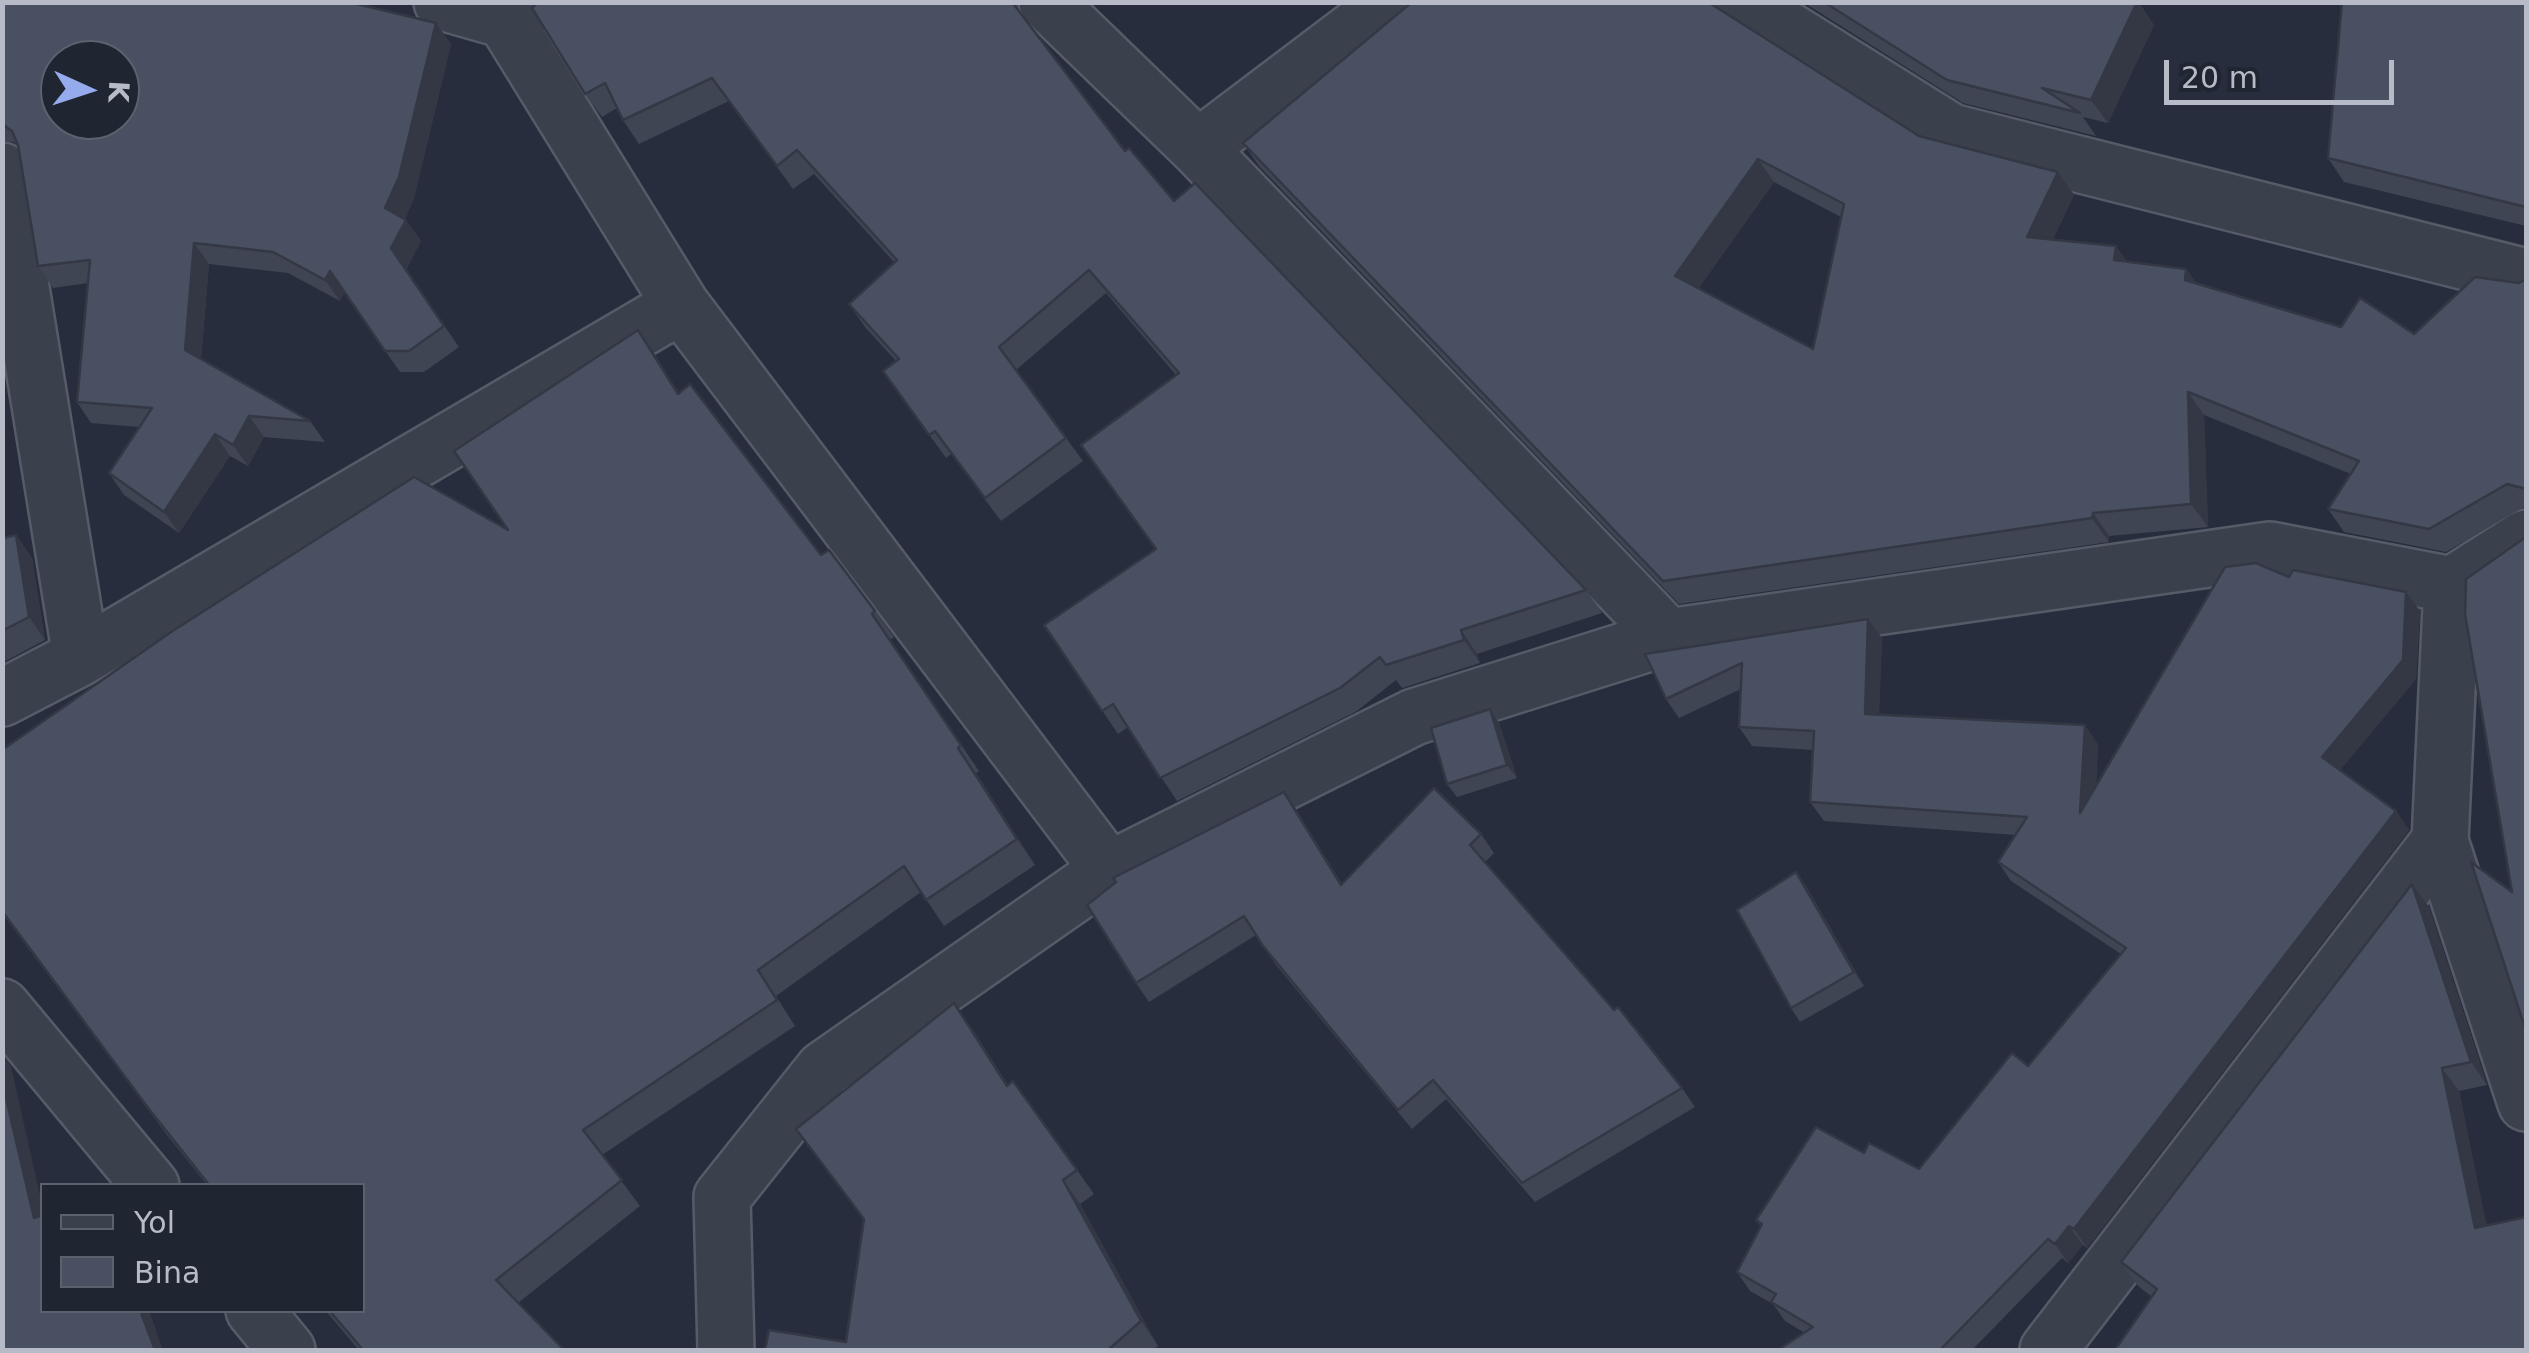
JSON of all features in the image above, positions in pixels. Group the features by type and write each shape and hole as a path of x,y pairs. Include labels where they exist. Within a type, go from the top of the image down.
{"street":[{"path":"442,2 520,11 681,305 1108,870"},
{"path":"1048,2 1198,148 1668,637"},
{"path":"1198,148 1392,2"},
{"path":"1743,2 1951,132 2526,277"},
{"path":"2,171 80,657"},
{"path":"2,698 80,657 681,305"},
{"path":"726,1350 722,1198 824,1069 1108,870 1414,716 1668,637 2270,550 2452,586 2526,538"},
{"path":"2452,586 2440,841 2526,1104"},
{"path":"2048,1350 2440,841"},
{"path":"2,1007 148,1183"},
{"path":"256,1313 287,1350"}],"building":[{"path":"2,2 349,2 436,23 399,177 385,208 406,220 391,248 444,326 409,351 385,351 330,271 325,280 273,252 194,243 185,350 310,421 249,416 233,445 215,434 164,512 109,473 152,408 77,402 90,260 38,266 18,145 12,131 2,124"},
{"path":"538,2 1012,2 1125,151 1129,148 1174,201 1195,183 1586,590 1461,630 1464,640 1386,665 1380,657 1340,688 1160,778 1113,704 1102,711 1044,625 1156,549 1081,445 1179,373 1089,270 999,347 1066,438 985,498 935,431 929,435 883,371 899,359 849,304 897,260 797,150 777,166 712,78 623,120 605,83 585,94 532,8"},
{"path":"1412,2 1708,2 1919,136 2058,172 2027,237 2116,246 2114,260 2186,269 2185,280 2341,327 2360,298 2414,334 2475,277 2519,283 2526,279 2526,489 2507,484 2429,529 2328,509 2359,461 2188,392 2191,504 2093,513 2092,518 1663,581 1243,143","holes":["1758,159 1844,204 1813,349 1675,276"]},
{"path":"1824,2 2137,2 2091,100 2042,88 2080,113 1947,80"},
{"path":"2342,2 2526,2 2526,207 2328,158"},
{"path":"638,330 678,394 690,384 821,555 829,550 875,611 872,614 961,745 958,748 1017,839 926,900 904,866 758,970 777,1000 583,1130 622,1180 496,1280 564,1350 363,1350 332,1313 365,1313 365,1183 208,1183 2,911 2,750 171,632 414,477 508,530 454,451"},
{"path":"16,535 29,617 2,631 2,538"},
{"path":"2526,537 2526,1031 2471,862 2512,892 2465,614 2466,579"},
{"path":"2256,563 2289,577 2293,570 2406,592 2403,660 2322,757 2396,811 2074,1229 2069,1226 2055,1244 2048,1239 1940,1350 1778,1350 1813,1327 1771,1302 1776,1294 1737,1272 1762,1224 1756,1220 1816,1127 1864,1153 1869,1143 1919,1169 2012,1053 2028,1066 2126,948 1998,862 2027,817 1810,802 1814,731 1739,727 1742,663 1666,699 1645,654 1868,619 1865,714 2085,725 2080,813 2225,567"},
{"path":"1490,709 1507,765 1447,784 1431,728"},
{"path":"1434,788 1481,834 1470,845 1614,1010 1618,1007 1682,1088 1522,1183 1433,1080 1398,1110 1263,946 1244,916 1136,983 1087,905 1116,882 1113,878 1284,792 1341,885"},
{"path":"1796,872 1854,972 1791,1008 1737,910"},
{"path":"2412,884 2471,1062 2442,1068 2475,1228 2526,1217 2526,1350 2115,1350 2157,1289 2121,1262"},
{"path":"954,1003 1007,1086 1013,1081 1077,1170 1063,1180 1141,1321 1108,1350 765,1350 769,1330 846,1342 864,1219 796,1129"},
{"path":"2,1081 34,1218 40,1216 40,1313 141,1313 155,1350 2,1350"}]}
